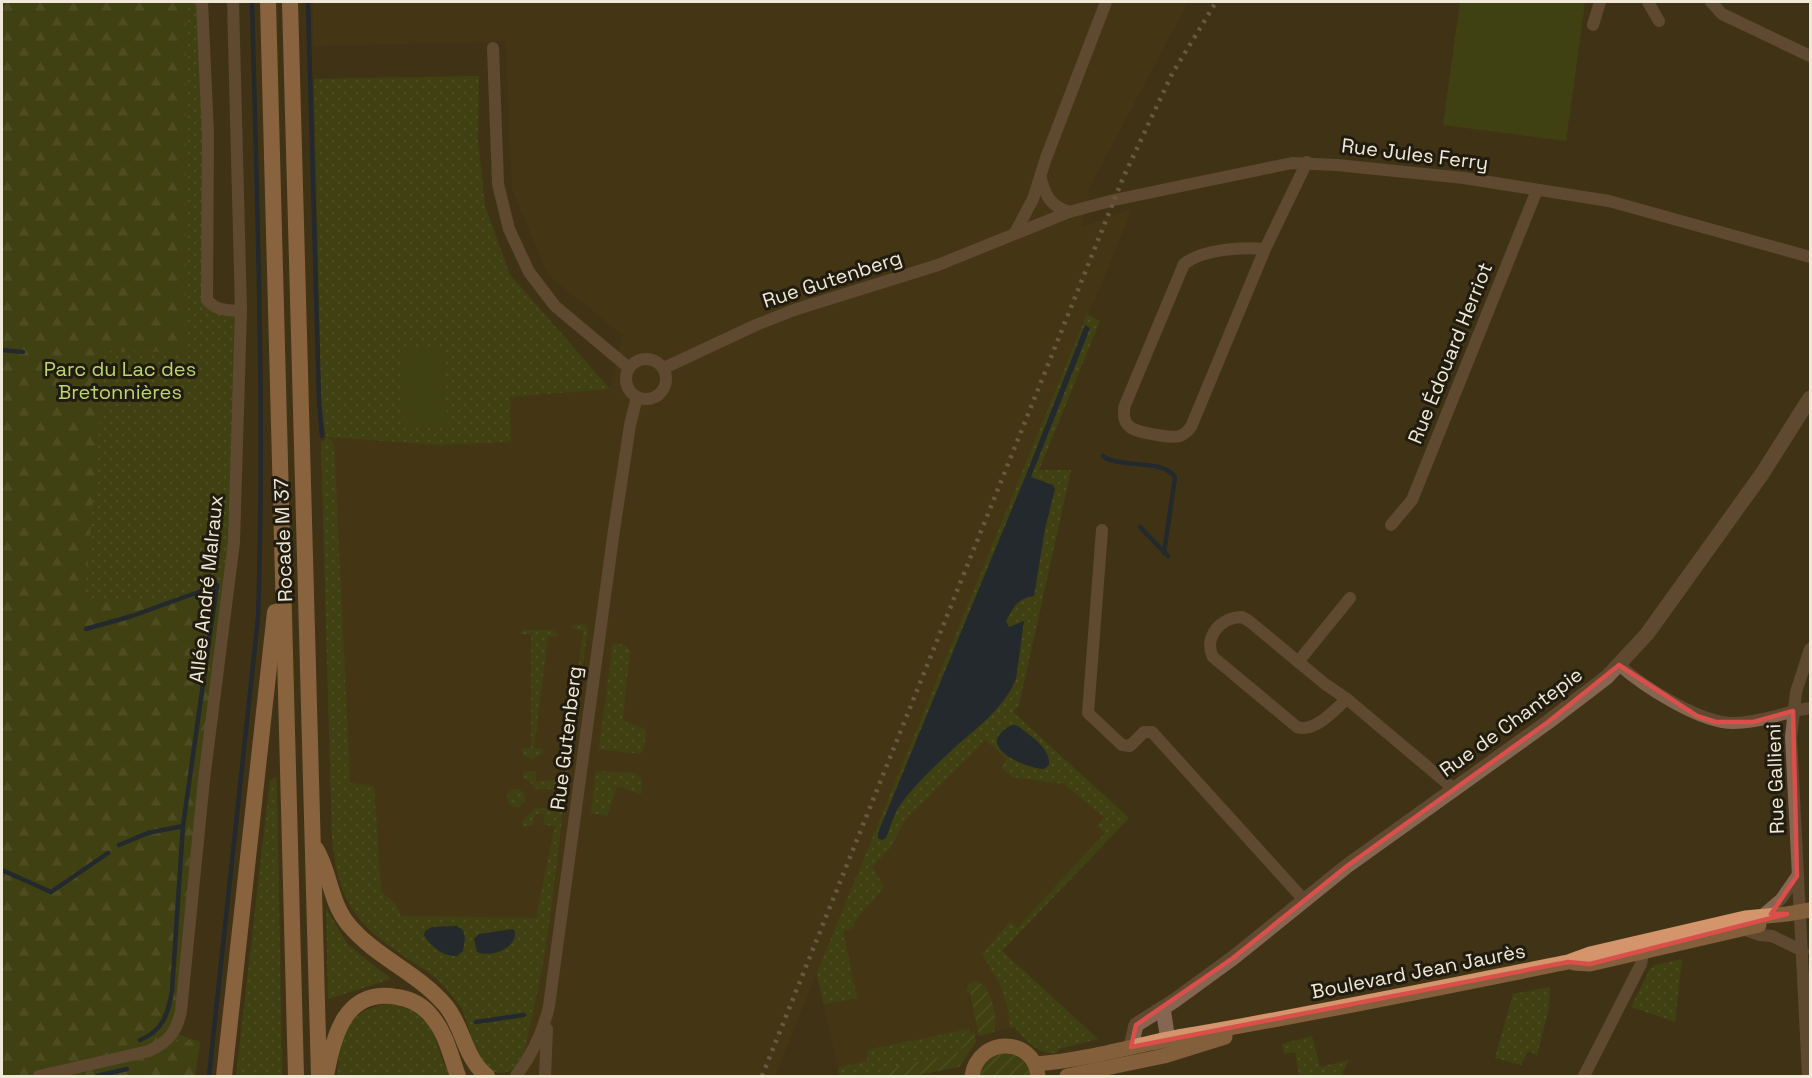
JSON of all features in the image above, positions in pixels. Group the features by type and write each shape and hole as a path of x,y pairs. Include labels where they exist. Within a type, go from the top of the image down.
{"highway":[{"name":"Rocade M 37","path":"268,2 296,1077"},
{"name":"Rocade M 37","path":"290,2 319,1077"},
{"path":"224,1077 282,549"},
{"path":"312,842 322,859 333,896 347,923 369,946 431,991 447,1007 458,1027 470,1058 476,1068 487,1077"},
{"path":"326,1077 333,1039 349,1011 360,1002 374,997 390,996 405,998 419,1004 432,1016 440,1029 458,1077"}],"main road":[{"name":"Boulevard Jean Jaurès","path":"1067,1077 1162,1048 1277,1021 1568,962 1590,954 1761,916 1799,912"},
{"name":"Boulevard Jean Jaurès","path":"1568,962 1590,964 1643,953 1743,929 1799,912"},
{"path":"970,1076 978,1059 995,1047 1015,1047 1023,1051 1037,1070"},
{"name":"Boulevard Jean Jaurès","path":"1037,1070 1131,1047 1162,1048"}],"street":[{"path":"202,2 208,134 207,300 221,310 241,310"},
{"name":"Allée André Malraux","path":"39,1077 149,1051 167,1041 178,1025 182,1011 206,768 234,542 241,310 233,2"},
{"path":"1015,233 1041,179 1046,158 1106,2"},
{"path":"1593,25 1600,2"},
{"path":"1648,2 1659,21"},
{"path":"1711,2 1722,15 1810,56"},
{"path":"493,48 498,184 509,229 529,272 555,306 629,368"},
{"path":"1265,249 1230,249 1197,257 1184,264 1125,405 1124,417 1131,429 1173,437 1186,433 1191,427 1265,249 1307,162"},
{"name":"Rue Jules Ferry","path":"1015,233 1068,213 1114,200 1266,167 1307,162 1464,178 1632,206 1810,257"},
{"path":"1041,179 1050,202 1068,213"},
{"name":"Rue Édouard Herriot","path":"1391,525 1412,500 1537,190"},
{"name":"Rue Gutenberg","path":"664,368 794,310 938,265 1015,233"},
{"path":"639,360 653,360 664,368 666,381 661,393 650,399 637,397 629,390 627,373 629,368 639,360"},
{"name":"Rue Gutenberg","path":"516,1077 541,1034 549,1006 612,541 630,425 637,397"},
{"name":"Rue de Chantepie","path":"1131,1047 1136,1024 1163,1008 1233,958 1304,900 1607,677 1647,634 1761,474 1810,398"},
{"path":"1102,530 1088,713 1122,745 1130,746 1144,732 1152,732 1304,900"},
{"path":"1298,662 1350,598"},
{"path":"1347,699 1317,724 1302,729 1297,728 1213,657 1209,645 1213,633 1228,619 1242,617 1347,699 1454,789"},
{"name":"Rue Gallieni","path":"1808,1077 1807,948 1799,912 1791,737 1796,692 1810,649"},
{"path":"1619,665 1629,674 1697,716 1716,722 1753,722 1810,708"},
{"path":"1761,916 1782,899 1797,876"},
{"path":"1743,929 1807,948"},
{"path":"1584,1077 1641,964 1643,953"},
{"path":"545,1077 549,1006"},
{"path":"1162,1048 1167,1034 1163,1008"}],"highlighted area":[{"path":"1619,665 1697,716 1716,722 1753,722 1793,711 1797,876 1771,914 1787,914 1590,964 1568,962 1131,1047 1136,1025 1233,958 1347,866 1548,722"}],"shaded area":[{"path":"313,2 1188,2 1089,188 1082,227 1132,209 853,885 891,847 904,821 1012,712 1129,818 1002,951 1098,1039 1058,1049 1057,1053 1045,1053 1021,1035 1015,1027 975,1036 976,1042 959,1067 913,1076 840,1076 816,974 775,1076 535,1076 508,1072 498,1073 479,1056 467,1019 460,1005 448,991 435,977 376,937 357,917 346,898 336,869 332,838 321,443 326,437 439,445 511,442 510,397 610,389 623,335 548,275 512,188 506,41 313,46"}],"green space":[{"name":"Parc du Lac des Bretonnières","path":"2,2 202,2 207,300 241,311 234,542 174,1033 200,1042 195,1076 2,1076"},
{"name":"Parc du Lac des Bretonnières","path":"2,2 184,2 186,8 185,352 105,351 85,598 226,603 181,1011 168,1041 200,1042 195,1076 2,1076"},
{"path":"1460,2 1585,2 1566,141 1443,125"},
{"path":"479,76 478,140 485,206 510,275 610,389 510,397 511,442 439,445 327,437 334,444 350,783 374,786 381,892 395,903 401,916 536,918 555,826 543,825 545,814 535,814 533,826 523,826 522,821 536,808 563,809 547,939 538,990 523,1055 517,1066 505,1073 490,1070 484,1064 461,1008 438,980 381,939 357,916 349,904 338,875 332,838 321,443 326,437 321,407 314,79"},
{"path":"1087,314 1100,321 1039,470 1071,470 1019,705 1013,712 1129,818 1002,951 1098,1039 1058,1049 1057,1053 1051,1053 1033,1046 1015,1027 1010,1028 1007,1005 1000,984 982,954 1010,922 1017,928 1105,833 1097,826 1104,817 1064,784 1013,777 1001,767 1007,759 985,740 904,821 891,847 872,867 884,887 855,921 853,928 843,931 857,998 824,1004 817,973"},
{"path":"442,348 448,426 405,429 400,350"},
{"path":"574,625 588,626 566,789 536,789 524,778 523,773 536,771 536,781 564,780 583,631 571,628"},
{"path":"523,630 552,630 558,634 557,637 548,636 534,748 543,749 543,753 533,759 524,756 522,748 531,748 531,634 520,634"},
{"path":"613,643 624,645 630,650 623,719 646,731 644,748 640,754 599,749"},
{"path":"596,771 635,773 642,780 641,794 617,786 607,816 591,813"},
{"path":"276,777 282,1076 236,1076 270,780"},
{"path":"512,789 520,789 525,794 523,805 512,807 507,802 507,794"},
{"path":"326,908 348,945 391,979 328,999"},
{"path":"1682,959 1675,1022 1631,1007 1650,969 1655,965"},
{"path":"975,980 990,995 995,1018 994,1032 979,1036 970,992 966,993 968,985"},
{"path":"1550,987 1549,1008 1537,1055 1528,1051 1521,1065 1495,1058 1513,994"},
{"path":"387,1004 405,1008 426,1021 451,1076 337,1076 343,1039 353,1020 373,1007"},
{"path":"969,1029 971,1034 959,1053 881,1070 882,1076 840,1076 838,1068 867,1061 868,1050"},
{"path":"974,1032 976,1042 959,1067 913,1076 882,1076 880,1070 959,1053 968,1036"},
{"path":"1312,1036 1320,1067 1349,1060 1341,1076 1299,1076 1295,1052 1284,1054 1282,1044"},
{"path":"998,1053 1010,1054 1019,1058 1027,1065 1031,1076 978,1076 984,1063"}],"water":[{"path":"1085,325 1090,328 1031,477 1053,485 1055,489 1045,529 1034,596 1020,601 1006,621 1009,627 1024,621 1016,679 997,708 910,792 898,808 886,838 882,840 878,838 878,833 1026,475"},
{"path":"1013,725 1034,738 1047,753 1049,765 1044,769 1010,758 998,746 997,740 1001,733"},
{"path":"457,926 463,930 465,938 463,951 457,956 447,955 438,950 424,935 425,931 432,927"},
{"path":"513,929 514,938 502,951 489,954 477,952 474,939 479,934"}],"waterway":[{"path":"209,1076 258,618 261,464 252,2"},
{"path":"308,2 319,400 322,436"},
{"path":"2,350 23,352"},
{"path":"1103,456 1119,462 1151,465 1169,471 1175,477 1164,553"},
{"path":"1140,527 1168,556"},
{"path":"119,845 148,833 183,826 217,585"},
{"path":"86,629 132,616 204,590"},
{"path":"140,1040 154,1032 163,1021 172,991 183,826"},
{"path":"2,870 51,892 108,853"},
{"path":"476,1022 524,1015"},
{"path":"97,1076 127,1069"}],"railway":[{"path":"762,1076 1123,178 1172,74 1216,2"}]}
